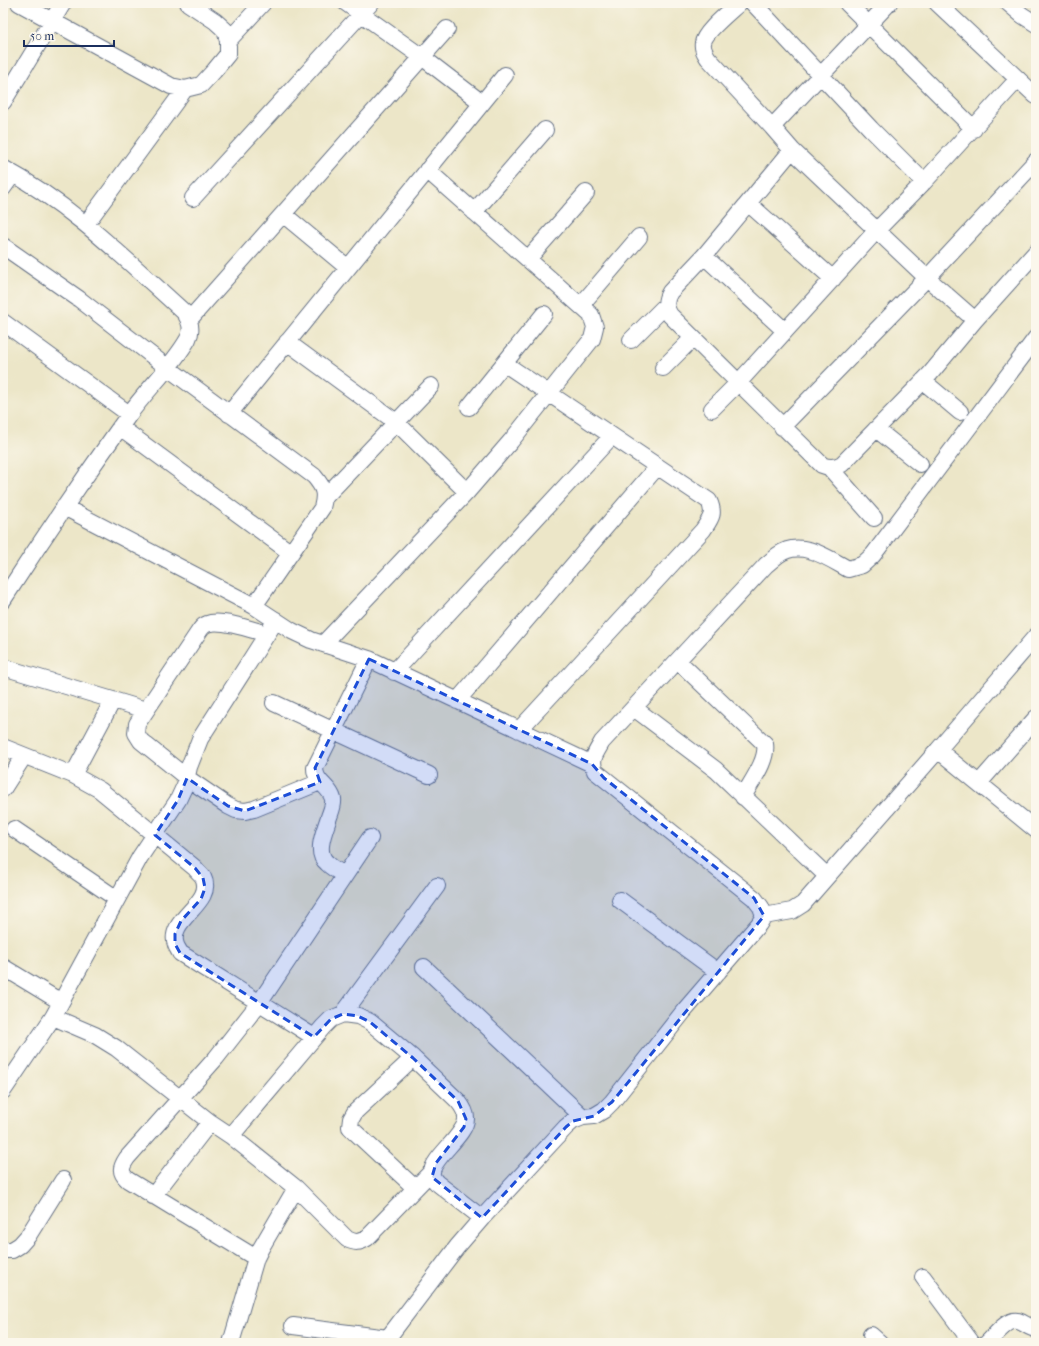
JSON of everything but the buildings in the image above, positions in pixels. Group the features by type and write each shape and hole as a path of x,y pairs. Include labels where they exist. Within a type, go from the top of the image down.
{"street":[{"path":"19,3 171,86 185,89 201,85 228,54 228,41 225,30 215,21 188,3"},
{"path":"3,102 63,3"},
{"path":"228,41 263,3"},
{"path":"346,3 366,8 422,57 482,103"},
{"path":"740,3 707,33 703,42 703,50 708,58 792,150 927,278 975,320"},
{"path":"753,3 924,182"},
{"path":"847,3 974,129"},
{"path":"772,127 889,3"},
{"path":"937,3 1036,96"},
{"path":"1008,3 1035,22"},
{"path":"193,198 366,8"},
{"path":"189,320 447,29"},
{"path":"229,414 505,75"},
{"path":"712,409 738,383 877,230 974,129 1018,79"},
{"path":"86,224 185,89"},
{"path":"474,212 545,130"},
{"path":"792,150 704,256 670,292 667,298 666,309 670,315 822,465 836,467 842,464 923,381 1036,252"},
{"path":"782,427 927,278 1036,161"},
{"path":"323,644 467,492 511,441 592,339 595,327 591,315 581,305 427,170"},
{"path":"3,188 8,171 53,200 86,224 185,313 191,328 188,337 168,368 129,414 64,506 3,600"},
{"path":"528,259 586,193"},
{"path":"748,203 833,279"},
{"path":"283,214 348,268"},
{"path":"581,305 639,237"},
{"path":"3,246 79,299 229,414 314,476 322,485 325,497"},
{"path":"704,256 785,331"},
{"path":"631,340 666,305"},
{"path":"469,407 544,314"},
{"path":"3,322 129,414"},
{"path":"663,368 693,338"},
{"path":"592,764 594,756 602,742 766,565 779,554 795,548 810,550 848,569 862,565 878,549 1036,338"},
{"path":"287,342 396,422 467,492"},
{"path":"505,364 708,501 713,509 711,519 703,530 519,730"},
{"path":"923,381 960,412"},
{"path":"254,606 322,508 325,497 431,386"},
{"path":"120,428 291,552"},
{"path":"876,429 920,464"},
{"path":"394,672 612,436"},
{"path":"457,701 657,467"},
{"path":"829,467 874,518"},
{"path":"64,506 254,606 292,631 311,640 369,659 592,764 595,770 604,778 754,898 761,907 764,916"},
{"path":"3,1091 53,1017 140,856 178,800 185,785 194,751 200,739 276,620"},
{"path":"267,634 225,623 214,622 206,624 200,630 137,724 136,733 141,741 187,778 236,810 245,811 254,809 320,782"},
{"path":"293,1326 386,1340 457,1247 566,1127 573,1121 583,1117 594,1116 604,1110 612,1102 684,1011 759,924 764,916 792,911 803,904 1036,636"},
{"path":"345,876 325,862 321,854 321,844 332,808 333,798 315,774 315,768 369,659"},
{"path":"678,661 765,744 766,750 764,759 743,797"},
{"path":"3,667 146,710"},
{"path":"73,775 113,700"},
{"path":"274,703 429,775"},
{"path":"634,708 716,770 827,876"},
{"path":"978,783 1036,718"},
{"path":"3,747 73,775 100,790 195,868 203,878 205,888 201,899 181,921 175,934 175,944 180,953 314,1037"},
{"path":"938,750 1036,830"},
{"path":"3,789 24,756"},
{"path":"14,829 117,898"},
{"path":"256,1258 128,1180 123,1176 122,1170 127,1158 216,1058 260,1002 370,838"},
{"path":"231,1136 314,1037 332,1019 343,1014 437,886"},
{"path":"620,900 718,972"},
{"path":"3,967 61,1002"},
{"path":"424,967 583,1117"},
{"path":"53,1017 106,1041 210,1122 231,1136 296,1188 347,1239 354,1243 360,1242 367,1238 432,1171 464,1127 466,1119 464,1109 458,1101 413,1058 370,1022 358,1016 343,1014"},
{"path":"413,1058 354,1112 350,1127 415,1188"},
{"path":"153,1196 210,1122"},
{"path":"432,1171 432,1177 437,1183 482,1218"},
{"path":"3,1250 12,1250 20,1245 28,1236 63,1180"},
{"path":"231,1343 260,1248 296,1188"},
{"path":"924,1277 972,1343"},
{"path":"987,1343 1007,1323 1013,1321 1019,1321 1031,1328 1036,1329"}],"highlighted area":[{"path":"369,659 592,764 604,778 754,898 764,916 612,1102 594,1116 573,1121 566,1127 482,1218 432,1177 436,1163 464,1127 466,1119 458,1101 413,1058 370,1022 358,1016 343,1014 331,1019 314,1037 180,953 175,944 175,934 181,921 201,899 205,888 203,878 195,868 155,835 178,800 187,778 228,806 245,811 320,782 315,768"}]}
